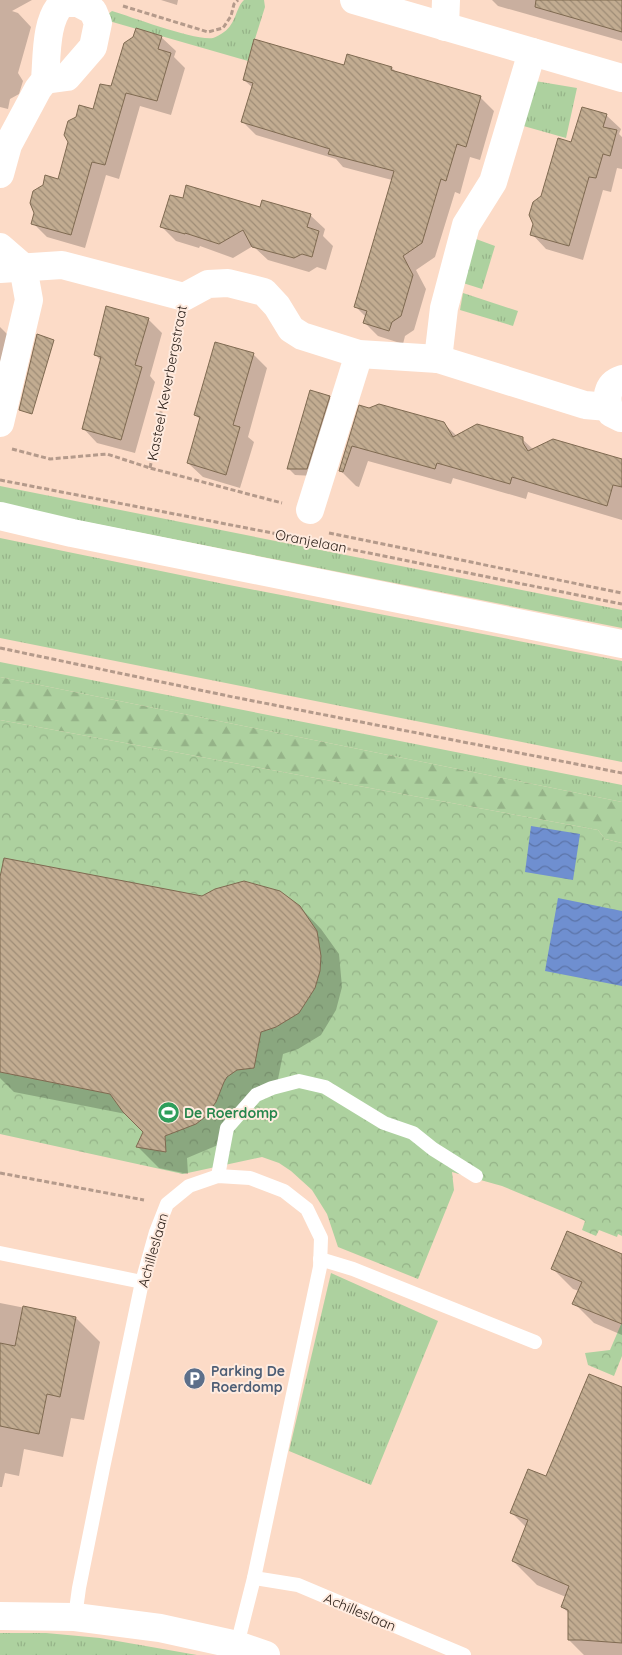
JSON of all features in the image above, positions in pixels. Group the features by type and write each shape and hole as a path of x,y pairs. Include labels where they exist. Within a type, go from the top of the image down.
{"street":[{"path":"354,0 445,13 532,52 622,78"},
{"path":"0,174 8,145 38,88 45,80 49,34 57,8 63,3 78,3 93,11 98,23 93,47 67,78 45,80"},
{"path":"438,359 444,308 466,225 493,182 532,52"},
{"path":"0,247 29,300 0,422"},
{"name":"Kasteel Keverbergstraat","path":"12,268 62,265 184,297 208,284 228,283 264,292 277,306 291,330 302,336 359,354 438,359 585,405 615,412"},
{"path":"310,510 359,354"},
{"name":"Kasteel Keverbergstraat","path":"615,412 607,393 617,380 622,379"},
{"path":"0,516 72,533 622,644"},
{"path":"0,522 72,533"},
{"path":"0,1616 76,1617 160,1628 237,1645 266,1655"}],"lane":[{"path":"218,1176 227,1128 256,1095 299,1080 325,1087 384,1123 412,1133 433,1149 476,1176"},
{"name":"Achilleslaan","path":"76,1617 79,1588 142,1282 156,1232 167,1204 189,1186 218,1176 250,1178 284,1191 307,1209 321,1238 316,1286 254,1578 237,1645"},
{"path":"0,1253 142,1282"},
{"path":"320,1259 353,1269 535,1342"},
{"name":"Achilleslaan","path":"254,1578 298,1585 464,1655"}],"path":[{"path":"93,11 106,4 119,5 208,32 223,28 231,16 234,4 238,0"},
{"name":"Kasteel Keverbergstraat","path":"150,468 184,297"},
{"path":"8,448 50,459 107,454 150,468 318,512 327,533 326,544"},
{"name":"Oranjelaan","path":"0,480 622,604"},
{"path":"327,533 622,593"},
{"path":"0,648 233,697 622,773"},
{"path":"0,1173 167,1204"}],"green space":[{"path":"244,0 264,0 265,7 248,61 109,21 107,15 112,11 192,36 213,38 228,29"},
{"path":"535,81 577,88 566,138 520,125"},
{"path":"476,239 495,246 482,289 463,283"},
{"path":"463,293 518,311 513,326 460,310"},
{"path":"0,486 622,610 622,628 0,505"},
{"path":"0,538 224,584 622,661 622,762 0,638"},
{"path":"0,662 622,785 622,802 0,677"},
{"path":"0,677 622,802 622,843 605,839 598,830 0,720"},
{"path":"0,720 598,830 605,839 622,843 622,1236 618,1234 617,1237 599,1230 596,1236 582,1230 585,1221 581,1219 502,1186 452,1172 454,1190 418,1279 338,1247 327,1214 312,1190 279,1163 262,1157 183,1174 0,1134"},
{"path":"331,1273 438,1321 371,1485 289,1451"},
{"path":"622,1322 622,1356 614,1376 588,1365 585,1353 610,1350"},
{"path":"0,1633 46,1633 100,1638 197,1655 0,1655"}],"water":[{"path":"531,826 580,834 573,880 525,872"},
{"path":"558,898 622,911 622,986 545,971"}],"building":[{"path":"536,0 622,0 622,32 535,7"},
{"path":"136,28 162,36 158,49 171,53 157,101 126,93 105,165 92,162 71,235 31,224 34,213 30,203 33,191 43,185 45,175 58,179 68,142 64,135 68,121 76,117 79,105 93,109 100,84 111,86 124,43 133,37"},
{"path":"254,39 344,65 347,54 392,67 391,70 481,96 466,147 457,144 446,181 441,179 422,243 403,256 413,275 401,316 392,322 389,331 363,323 367,311 354,307 394,171 328,154 330,149 241,122 253,83 243,80"},
{"path":"582,107 607,114 603,127 617,130 610,156 603,154 596,178 589,177 569,246 530,235 533,224 529,215 533,202 541,196 558,138 571,142"},
{"path":"186,185 260,207 262,200 311,214 307,227 319,231 312,257 302,254 294,258 252,247 243,230 219,244 160,227 170,195 183,198"},
{"path":"106,306 149,318 135,365 142,367 121,440 82,429 101,357 94,355"},
{"path":"37,334 54,340 32,414 19,410"},
{"path":"215,342 254,353 233,425 240,427 226,475 187,463 200,417 194,415"},
{"path":"310,390 330,396 307,469 287,469"},
{"path":"379,404 444,422 453,437 477,424 523,437 523,443 528,451 553,439 622,459 622,487 613,485 607,506 512,477 510,484 437,463 435,469 352,446 343,472 339,471 359,405 369,408"},
{"path":"4,858 202,896 215,889 244,881 280,891 300,906 317,931 321,956 320,971 315,988 299,1013 276,1027 261,1032 254,1068 237,1070 227,1077 216,1102 205,1117 196,1124 165,1136 166,1152 136,1147 143,1132 123,1112 110,1094 0,1072 0,877"},
{"path":"567,1231 622,1254 622,1324 572,1304 582,1282 551,1269"},
{"path":"23,1306 76,1317 60,1397 47,1394 39,1434 0,1426 0,1343 15,1346"},
{"path":"589,1374 622,1387 622,1643 568,1640 568,1610 561,1607 569,1586 512,1561 528,1520 510,1513 528,1469 546,1476"}],"place":[{"name":"De Roerdomp","path":"168,1113"},
{"name":"Parking De Roerdomp","path":"195,1379"}]}
